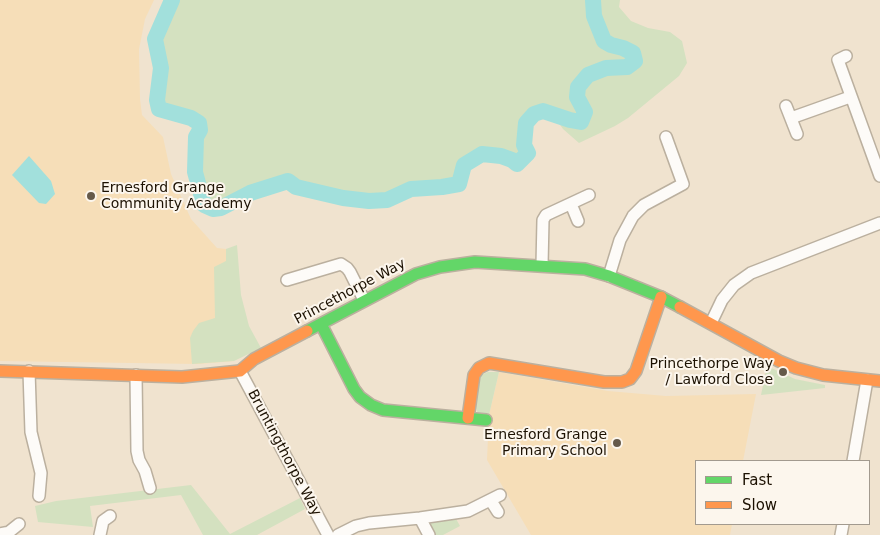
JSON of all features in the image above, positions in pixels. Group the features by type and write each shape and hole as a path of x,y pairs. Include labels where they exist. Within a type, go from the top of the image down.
{"street":[{"path":"846,56 838,60 880,176"},
{"path":"791,118 850,97"},
{"path":"786,106 796,134"},
{"path":"609,276 620,240 633,216 644,205 682,184 666,137"},
{"path":"542,265 543,220 546,215 588,195"},
{"path":"571,204 578,221"},
{"path":"711,323 722,300 734,285 751,273 880,224"},
{"name":"Princethorpe Way","path":"240,371 254,359 416,274 440,267 475,262 542,265 585,270 609,276 661,297 774,359 796,368 823,375 880,381"},
{"path":"284,282 340,264 347,268 364,300"},
{"path":"468,418 474,375 479,368 489,363 604,382 628,380 636,372 661,297"},
{"path":"321,324 354,389 360,397 371,405 383,410 486,420"},
{"path":"0,371 136,374 182,378 240,371"},
{"name":"Bruntingthorpe Way","path":"240,371 328,535"},
{"path":"29,372 31,432 40,468 39,496"},
{"path":"136,374 137,452 138,460 145,471 150,488"},
{"path":"853,460 868,380"},
{"path":"338,535 356,526 369,523 468,511 496,498 498,512"},
{"path":"100,535 103,521 110,516"},
{"path":"420,518 430,535"},
{"path":"0,534 9,532 19,524"}],"shaded area":[{"name":"Ernesford Grange Community Academy","path":"0,0 154,0 145,19 139,49 142,115 163,137 171,174 191,219 217,248 226,249 234,361 198,364 0,361"},
{"name":"Ernesford Grange Primary School","path":"499,372 608,391 666,396 756,394 743,460 695,460 695,525 732,525 730,535 531,535 487,460 489,415"}],"green space":[{"path":"172,0 620,0 619,7 631,21 648,28 670,32 682,41 687,63 679,76 628,118 579,143 549,113 543,111 534,114 526,123 524,145 528,153 517,164 501,156 482,154 464,165 459,184 411,189 387,200 369,201 343,198 296,187 288,181 250,193 221,208 213,209 204,205 195,172 196,137 200,130 199,123 191,118 159,109 157,100 161,69 155,39"},
{"path":"237,245 241,295 249,326 261,348 234,361 192,364 190,338 193,331 199,323 215,318 214,267 226,261 226,249"},
{"path":"767,366 795,379 825,385 825,388 761,395"},
{"path":"488,372 499,372 489,415 479,416 475,406 481,375"},
{"path":"191,485 230,534 300,498 305,509 257,535 203,535 181,495 90,506 93,527 38,522 35,506 56,501"},
{"path":"455,517 460,526 443,535 433,535 429,527 431,523 437,519"}],"water":[{"path":"29,156 51,181 55,194 46,204 39,203 12,175"}],"waterway":[{"path":"172,0 155,39 161,68 157,100 159,109 191,118 199,123 200,130 196,137 195,172 204,205 213,209 221,208 250,193 288,181 296,187 343,198 369,201 387,200 411,189 459,184 464,165 482,154 501,156 517,164 528,153 524,145 526,123 534,114 543,111 581,122 585,112 577,97 578,87 588,75 606,68 627,67 635,61 633,53 604,41 594,16 593,0"}],"traffic: fast":[{"path":"307,331 416,274 440,267 475,262 585,269 609,276 661,297 680,307"},
{"path":"321,324 354,389 360,397 371,405 383,410 486,420"}],"traffic: slow":[{"path":"468,418 474,375 479,368 489,363 604,382 622,382 630,379 636,371 661,297"},
{"path":"680,307 779,361 796,368 823,375 880,381"},
{"path":"0,371 182,377 240,371 254,359 307,331"}],"place":[{"name":"Ernesford Grange Community Academy","path":"91,196"},
{"name":"Princethorpe Way / Lawford Close","path":"783,372"},
{"name":"Ernesford Grange Primary School","path":"617,443"}]}
